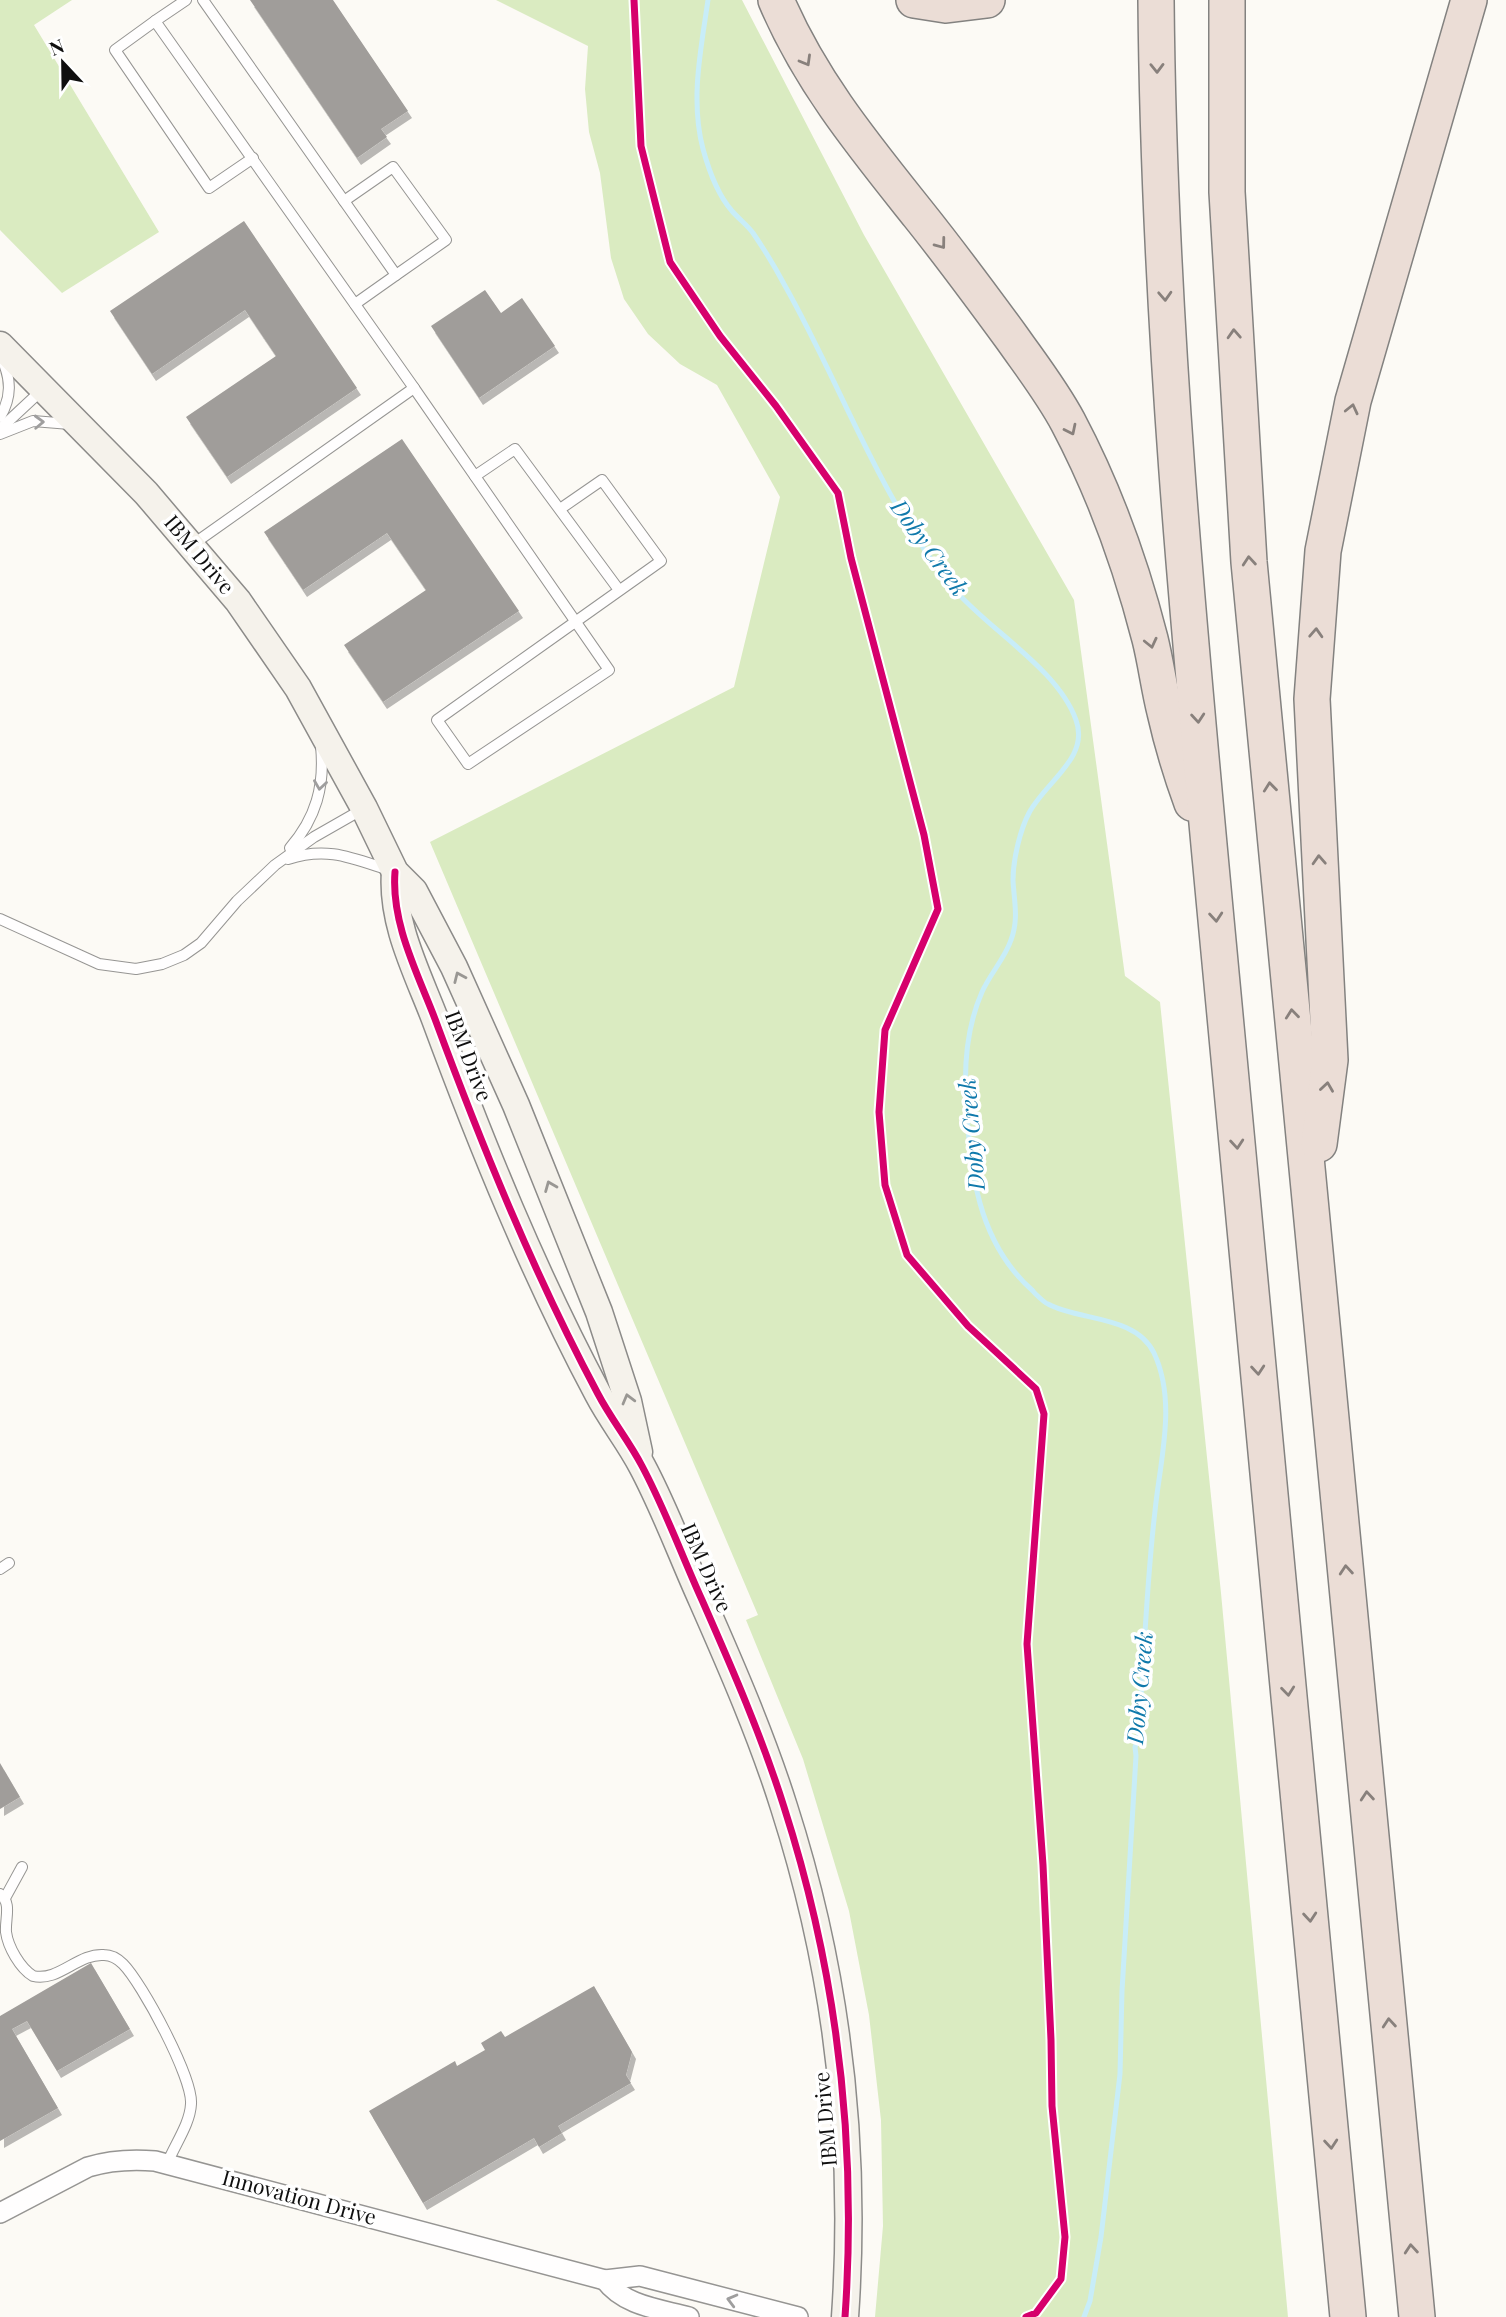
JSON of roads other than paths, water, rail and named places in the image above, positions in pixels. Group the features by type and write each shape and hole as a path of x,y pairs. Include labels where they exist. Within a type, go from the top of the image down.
{"highway":[{"path":"776,0 802,55 820,85 855,135 989,307 1046,386 1068,422 1099,490 1133,578 1151,642 1164,711 1181,773 1210,849"},
{"path":"914,0 946,5 987,0"},
{"path":"1156,0 1158,132 1168,360 1210,849 1348,2317"},
{"path":"1227,0 1227,192 1250,575 1417,2317"},
{"path":"1311,1203 1331,1060 1312,699 1323,551 1353,401 1469,0"}],"street":[{"name":"IBM Drive","path":"0,345 146,493 192,545 271,646 315,718 395,872 414,891 454,967 542,1166 620,1372 642,1466"},
{"name":"IBM Drive","path":"395,872 395,900 408,947 489,1156 537,1268 584,1366 618,1429 642,1466 711,1621 785,1808 811,1902 844,2090 849,2180 845,2317"},
{"name":"Innovation Drive","path":"0,2213 75,2172 102,2162 134,2159 167,2164 605,2280"},
{"path":"605,2280 640,2276 798,2317"},
{"path":"605,2280 611,2288 627,2299 689,2317"}],"lane":[{"path":"186,0 114,51 209,188 253,158"},
{"path":"203,0 396,275"},
{"path":"155,21 414,388 576,621 609,670 468,764 437,720 576,621 619,590 661,561 602,480 559,509"},
{"path":"344,201 393,167 446,240 355,304"},
{"path":"0,355 9,386 7,401 0,417"},
{"path":"192,545 414,388"},
{"path":"0,432 43,389"},
{"path":"0,432 40,420 80,426"},
{"path":"475,476 516,449 619,590"},
{"path":"0,919 99,964 125,969 152,967 184,955 201,943 307,826 317,804 323,768 315,718"},
{"path":"275,864 364,808"},
{"path":"275,864 299,855 323,852 395,872"},
{"path":"22,1867 2,1896 7,1902 7,1937 20,1963 33,1976 46,1977 89,1957 103,1954 116,1958 130,1973 183,2066 189,2084 190,2114 167,2164"}],"waterway":[{"name":"Doby Creek","path":"708,0 698,74 697,112 703,149 718,190 732,211 753,233 777,271 904,518 954,589 1054,684 1067,701 1079,734 1072,758 1036,802 1023,828 1013,872 1013,932 1008,947 985,985 977,1005 966,1058 965,1085 974,1178 988,1227 999,1250 1014,1272 1047,1304 1121,1325 1146,1341 1154,1353 1165,1391 1165,1431 1152,1540 1138,1740 1135,1747 1120,2074 1101,2237 1090,2301 1084,2317"}]}
